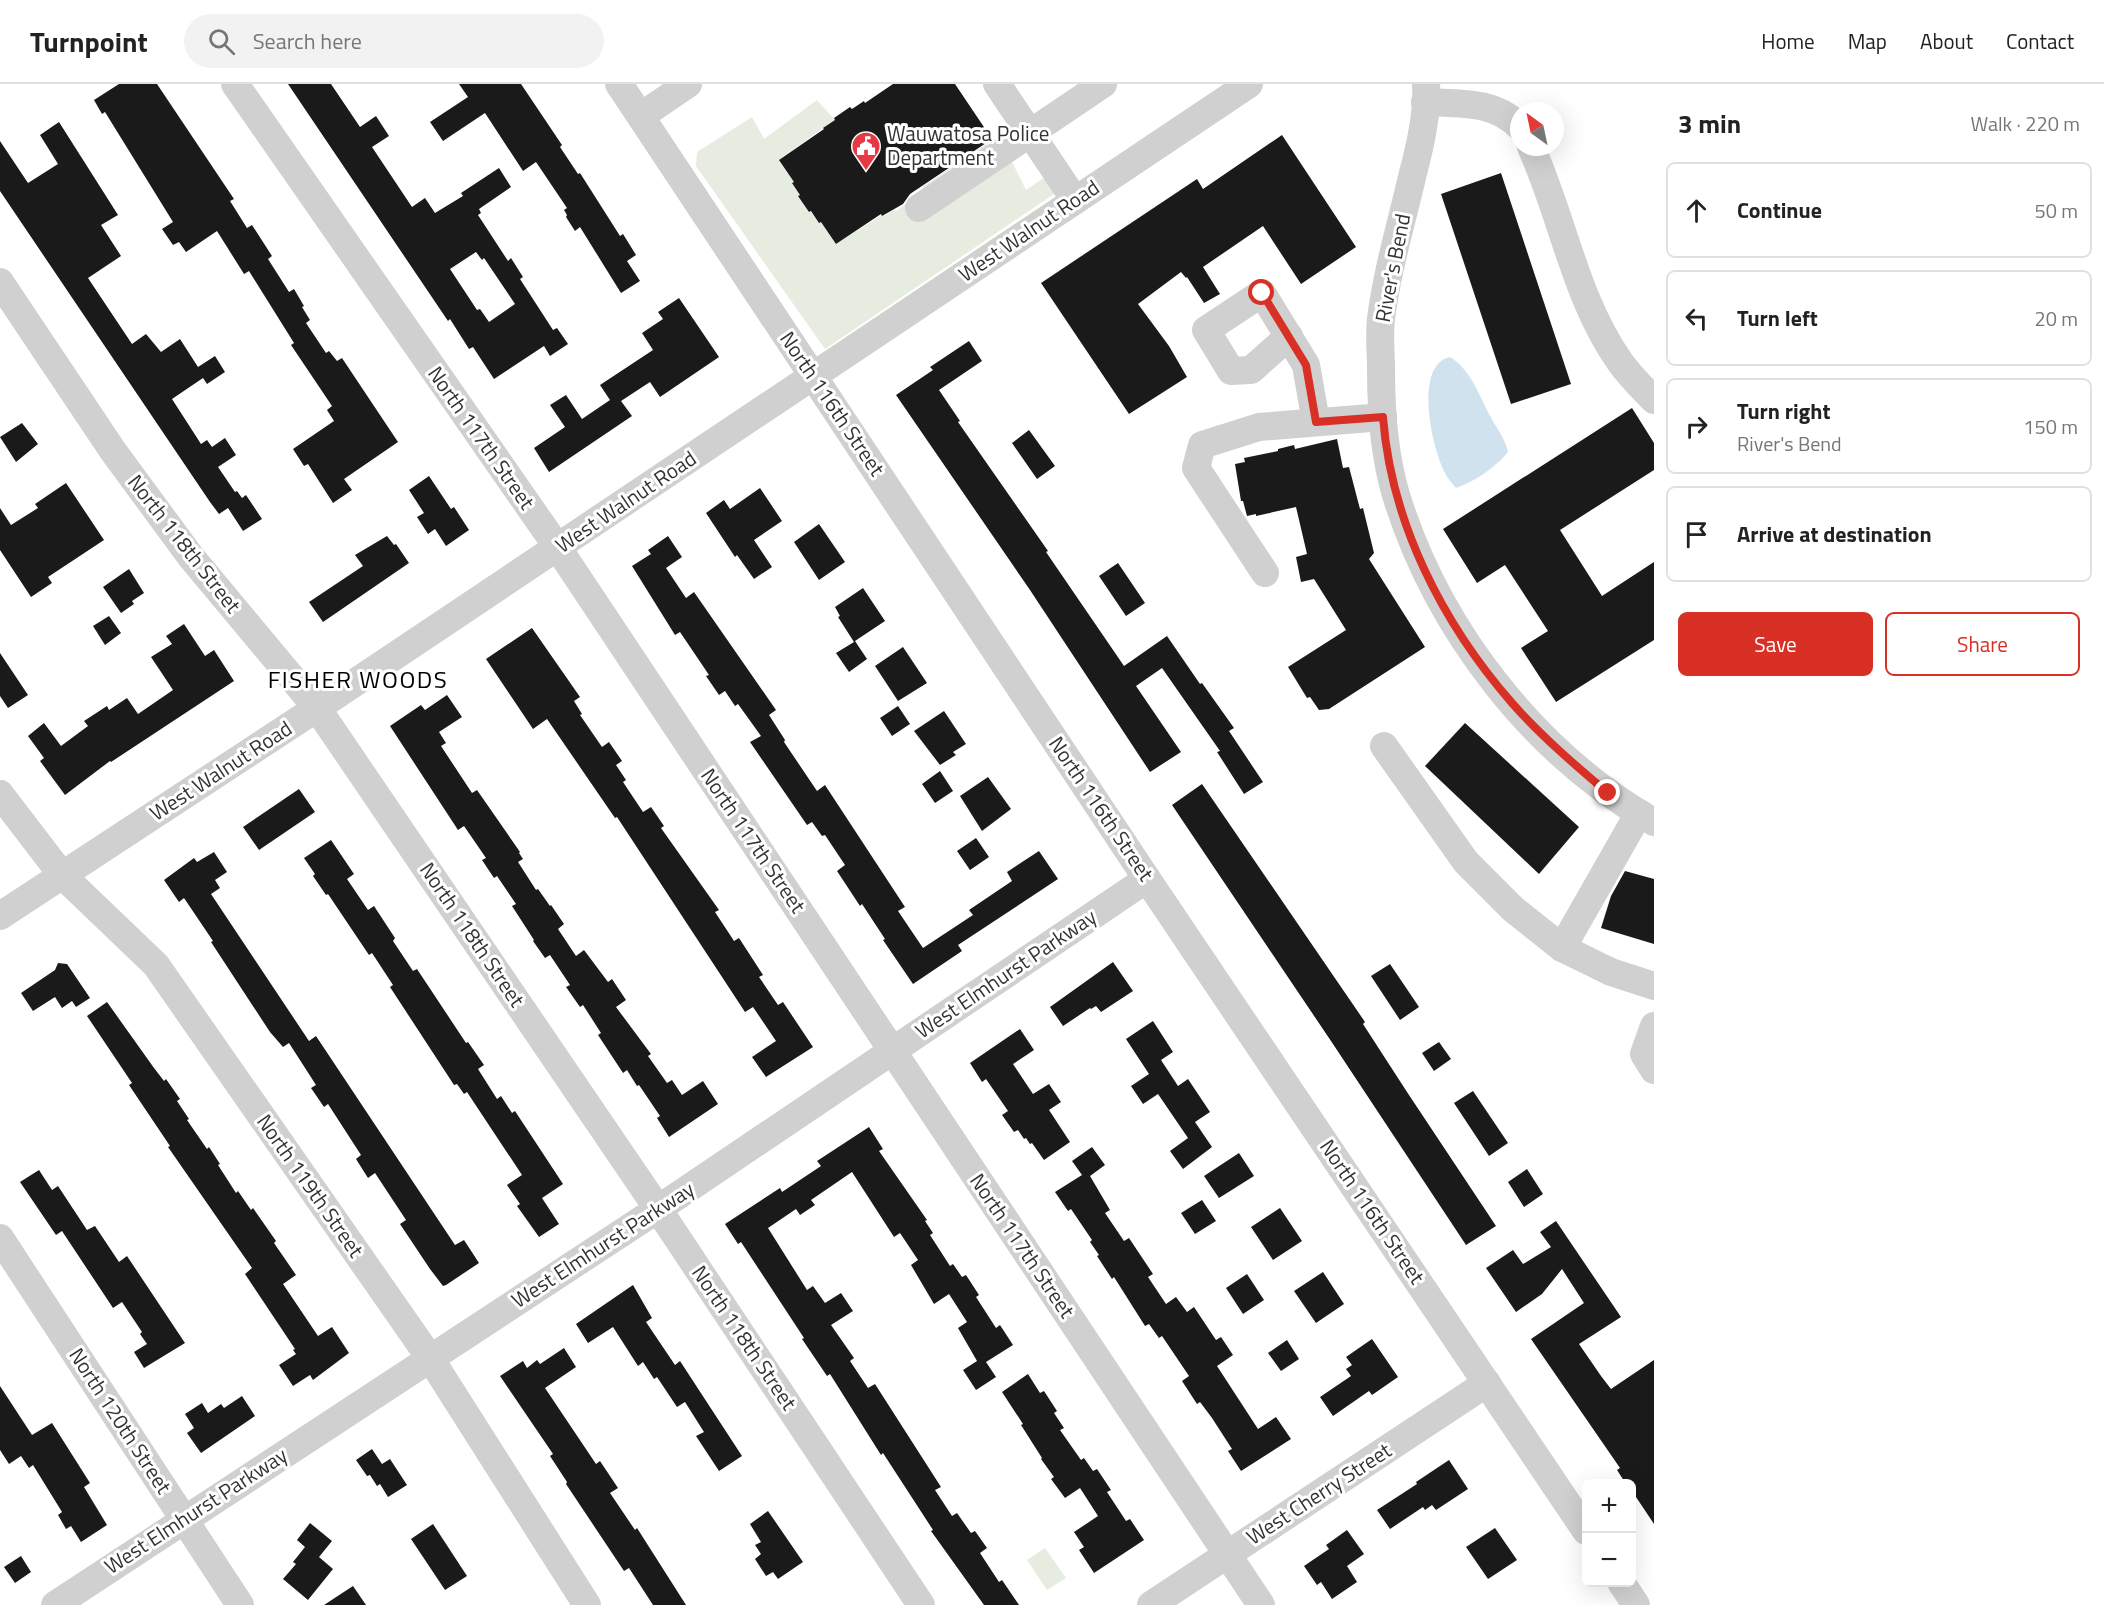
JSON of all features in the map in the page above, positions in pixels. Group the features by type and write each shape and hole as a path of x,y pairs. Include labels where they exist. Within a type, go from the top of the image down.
{"street":[{"name":"North 117th Street","path":"235,84 558,548 1261,1605"},
{"name":"North 116th Street","path":"619,84 1147,879 1582,1524"},
{"path":"641,116 688,84"},
{"path":"997,84 1076,201"},
{"name":"West Walnut Road","path":"0,916 558,548 1249,84"},
{"path":"919,208 1030,133 1085,89"},
{"path":"1425,93 1480,104 1510,118"},
{"name":"River's Bend","path":"1425,93 1420,144 1381,320 1385,442 1396,494 1419,557 1437,594 1458,631 1512,703 1549,741 1608,793 1646,818"},
{"path":"1534,156 1575,272 1602,332 1621,363 1654,400"},
{"name":"North 118th Street","path":"0,282 113,451 191,557 317,708 658,1209 921,1605"},
{"path":"1289,336 1306,365 1316,422"},
{"path":"1264,573 1196,468 1202,445 1259,427 1383,417"},
{"path":"1384,746 1466,862 1513,909 1562,948 1611,972 1654,986"},
{"name":"North 119th Street","path":"0,794 62,875 156,965 430,1358 587,1605"},
{"path":"1562,948 1646,818"},
{"name":"West Elmhurst Parkway","path":"55,1605 658,1209 1147,879"},
{"path":"1654,1026 1644,1054 1654,1070"},
{"name":"North 120th Street","path":"0,1238 240,1605"},
{"name":"West Cherry Street","path":"1151,1605 1487,1383"},
{"path":"1624,1587 1636,1605"}],"shaded area":[{"path":"817,100 835,120 781,158 795,181 808,211 820,221 836,244 882,215 895,209 896,211 914,198 922,187 986,144 1010,158 1026,190 1048,175 1054,194 825,349 696,166 697,152 752,117 764,139"},
{"path":"1045,1548 1066,1578 1047,1590 1027,1560"}],"water":[{"path":"1450,357 1463,368 1473,382 1508,452 1484,473 1456,488 1447,477 1440,461 1429,409 1432,375 1439,363"}],"building":[{"path":"119,84 157,84 234,199 230,201 247,228 252,225 272,256 268,259 289,292 294,289 310,320 306,323 326,353 329,351 337,361 342,358 398,442 344,479 352,490 333,503 308,464 304,466 293,449 334,421 327,410 332,406 291,345 294,343 249,271 244,274 217,231 186,252 179,242 173,245 162,229 173,222 105,112 102,114 94,100"},
{"path":"288,84 331,84 360,127 376,116 389,136 372,147 412,207 425,198 435,213 463,196 461,193 499,168 511,187 479,209 481,213 478,215 508,261 511,258 523,277 520,279 553,330 557,328 568,344 550,356 544,346 494,379 473,347 469,349 450,319 448,321","holes":["476,252 482,260 484,258 515,304 489,322 480,309 477,310 450,269"]},
{"path":"459,84 521,84 562,145 560,147 578,174 580,173 620,236 623,234 636,255 627,261 640,281 621,293 580,227 575,231 566,217 564,210 567,208 536,162 523,171 485,113 443,141 430,122 468,97"},
{"name":"Wauwatosa Police Department","path":"893,84 955,84 992,139 910,194 903,204 882,216 881,214 836,244 821,222 819,223 811,211 809,212 798,196 800,195 792,183 794,182 779,160 824,129 835,120 834,118 850,107 852,109 864,101 865,103"},
{"path":"59,122 118,215 101,225 121,256 88,278 132,344 146,334 161,352 180,339 198,367 215,356 225,372 207,384 203,378 172,399 201,444 207,440 212,447 225,438 236,455 218,467 235,492 237,491 242,498 246,495 262,519 243,531 228,508 219,514 210,502 0,191 0,141 28,183 58,164 40,135"},
{"path":"1282,135 1356,247 1301,284 1263,226 1203,267 1220,294 1204,303 1187,277 1181,272 1138,304 1169,346 1187,377 1129,414 1041,283 1197,179 1203,189"},
{"path":"1501,173 1571,384 1511,404 1441,194"},
{"path":"679,298 719,357 660,397 650,382 621,401 632,416 549,472 534,448 565,427 550,405 566,395 582,419 610,400 600,385 653,350 642,333 663,319 658,312"},
{"path":"969,341 982,361 939,390 960,421 958,422 1048,551 1046,552 1124,666 1167,636 1234,728 1229,731 1263,782 1244,794 1217,752 1220,751 1162,668 1136,686 1181,752 1150,772 1030,590 896,395 933,370 930,367"},
{"path":"1632,408 1654,443 1654,470 1560,530 1602,596 1654,562 1654,640 1556,702 1521,648 1548,631 1505,565 1477,583 1443,529"},
{"path":"22,423 38,444 16,462 0,437"},
{"path":"1029,430 1055,466 1037,479 1012,443"},
{"path":"1337,439 1343,468 1349,467 1360,509 1363,508 1374,553 1369,559 1425,647 1329,709 1319,710 1310,697 1307,698 1288,667 1346,630 1314,579 1301,582 1296,557 1307,554 1296,507 1247,516 1243,501 1241,501 1235,464 1245,462 1244,458 1294,445 1295,449"},
{"path":"429,476 451,509 454,507 469,530 446,546 435,529 428,534 417,517 424,513 409,490"},
{"path":"66,483 104,540 48,577 52,583 31,597 0,550 0,508 11,525 38,508 35,504"},
{"path":"760,488 782,521 754,540 772,567 754,579 737,555 735,557 706,513 724,500 730,509"},
{"path":"819,524 845,562 819,580 794,542"},
{"path":"387,536 394,545 396,544 409,563 323,622 309,602 363,566 355,555"},
{"path":"668,536 682,557 666,568 686,598 694,592 776,710 769,715 785,740 784,742 817,791 825,785 905,907 898,911 923,948 973,915 969,910 1012,881 1007,872 1039,851 1058,879 958,945 962,951 913,984 862,904 860,906 837,871 845,865 825,835 822,836 812,822 807,825 750,742 761,736 738,704 735,706 725,691 719,695 706,676 709,675 680,632 675,635 632,566 651,554 648,550"},
{"path":"1118,563 1145,603 1126,616 1099,576"},
{"path":"129,569 144,593 132,601 134,604 121,613 103,587"},
{"path":"863,588 885,621 855,641 867,659 849,672 836,653 854,642 838,617 840,616 835,607"},
{"path":"109,616 121,633 105,645 93,626"},
{"path":"184,624 205,656 214,650 234,681 110,761 65,795 40,761 44,758 28,736 44,723 61,746 88,726 84,721 107,706 109,710 127,698 138,714 173,690 151,657 172,644 166,636"},
{"path":"532,628 580,697 574,701 582,714 580,715 602,747 609,742 622,761 616,765 626,780 623,782 643,812 651,807 664,826 661,828 719,910 715,912 734,941 739,938 763,975 759,977 778,1005 783,1002 813,1047 766,1077 752,1057 776,1041 753,1007 745,1012 617,817 615,818 547,719 533,729 486,659"},
{"path":"903,647 927,683 898,701 875,666"},
{"path":"0,653 28,695 8,708 0,696"},
{"path":"447,695 462,717 439,732 446,743 441,746 472,793 477,790 520,852 523,859 518,862 536,890 538,889 564,924 558,929 576,956 584,950 608,982 612,979 626,1000 616,1007 651,1054 648,1056 667,1083 672,1080 682,1095 703,1081 718,1104 669,1137 657,1118 660,1116 639,1085 637,1086 627,1070 623,1073 598,1035 601,1033 583,1005 580,1007 566,987 570,985 550,955 545,958 533,941 512,906 516,904 497,876 494,878 482,860 486,858 464,826 458,830 390,726 421,705 425,710"},
{"path":"898,706 910,724 892,736 880,718"},
{"path":"944,711 966,744 953,752 956,755 940,765 914,731"},
{"path":"1465,723 1579,827 1539,874 1425,766"},
{"path":"940,771 953,791 935,803 922,784"},
{"path":"988,777 1011,809 982,831 960,796"},
{"path":"1202,784 1365,1022 1363,1024 1496,1226 1466,1245 1172,805"},
{"path":"299,789 315,812 259,850 243,827"},
{"path":"976,838 989,857 970,870 957,851"},
{"path":"331,840 354,874 347,879 368,910 374,906 413,971 417,969 466,1043 468,1042 484,1065 478,1069 497,1099 501,1096 512,1113 515,1111 563,1184 542,1198 559,1224 539,1237 517,1206 520,1204 507,1185 522,1175 467,1092 464,1094 457,1084 454,1085 390,987 393,985 372,953 369,955 328,894 326,895 313,876 315,874 304,858"},
{"path":"214,852 227,872 215,880 220,888 211,894 309,1041 316,1036 455,1245 464,1240 479,1263 446,1285 443,1286 430,1269 400,1224 406,1220 375,1173 368,1178 356,1159 361,1155 328,1104 324,1107 311,1088 316,1085 289,1043 283,1047 270,1032 184,898 179,902 164,880 194,858 197,862"},
{"path":"1625,871 1654,879 1654,944 1601,928 1611,896"},
{"path":"1113,962 1133,991 1101,1012 1096,1006 1090,1008 1063,1026 1050,1007"},
{"path":"58,963 67,964 90,998 76,1007 72,1001 62,1008 55,997 33,1011 21,993 55,970"},
{"path":"1390,964 1419,1007 1400,1020 1371,976"},
{"path":"107,1002 154,1068 164,1081 166,1079 180,1099 177,1101 189,1119 187,1120 207,1149 209,1147 236,1193 238,1191 251,1210 253,1208 276,1241 274,1243 296,1275 283,1284 318,1336 332,1327 349,1353 313,1380 310,1375 293,1386 279,1365 296,1354 293,1350 295,1349 245,1274 252,1268 168,1147 170,1146 129,1085 132,1083 87,1016"},
{"path":"1153,1021 1173,1052 1161,1060 1178,1086 1188,1079 1210,1112 1195,1122 1212,1147 1183,1169 1170,1151 1188,1138 1158,1094 1143,1104 1131,1086 1149,1074 1126,1039"},
{"path":"1020,1029 1034,1050 1013,1064 1033,1094 1049,1084 1061,1102 1049,1110 1070,1142 1044,1160 1032,1143 1024,1139 1018,1130 1014,1132 1002,1115 1008,1111 986,1079 982,1082 970,1063"},
{"path":"1439,1042 1451,1059 1434,1071 1422,1053"},
{"path":"1473,1091 1508,1143 1489,1156 1454,1103"},
{"path":"869,1127 883,1149 879,1151 927,1220 925,1221 933,1233 930,1235 950,1266 953,1264 962,1277 966,1275 979,1295 976,1297 996,1328 1000,1325 1013,1345 986,1362 996,1377 976,1390 963,1370 977,1361 958,1328 967,1322 949,1294 934,1304 911,1265 918,1260 900,1233 894,1237 852,1172 811,1200 815,1205 800,1215 796,1209 768,1228 807,1290 813,1286 825,1303 841,1293 853,1311 831,1325 854,1358 850,1361 868,1388 875,1384 941,1487 935,1490 952,1516 957,1513 971,1533 975,1531 987,1548 980,1553 999,1582 1002,1580 1019,1605 984,1605 931,1531 933,1530 883,1453 881,1455 830,1374 827,1376 802,1339 804,1338 741,1242 738,1244 725,1224 780,1188 782,1192 821,1166 817,1161"},
{"path":"1092,1147 1105,1165 1090,1176 1110,1210 1105,1213 1124,1241 1129,1238 1153,1274 1148,1277 1166,1304 1176,1297 1187,1312 1194,1307 1216,1340 1221,1337 1233,1355 1217,1366 1258,1429 1276,1417 1291,1439 1241,1471 1228,1451 1232,1449 1212,1418 1200,1402 1197,1404 1182,1381 1189,1376 1162,1336 1159,1338 1149,1324 1145,1326 1114,1277 1112,1279 1097,1256 1099,1255 1090,1242 1092,1240 1071,1209 1068,1211 1055,1192 1082,1175 1072,1161"},
{"path":"1239,1153 1254,1176 1219,1198 1204,1176"},
{"path":"1527,1169 1543,1194 1524,1207 1508,1182"},
{"path":"39,1170 52,1190 58,1186 87,1230 95,1226 119,1262 127,1256 185,1343 144,1368 134,1352 147,1344 140,1334 142,1332 122,1302 113,1308 62,1231 56,1235 20,1182"},
{"path":"1202,1200 1216,1221 1195,1234 1181,1213"},
{"path":"1280,1208 1302,1241 1273,1260 1251,1227"},
{"path":"1556,1221 1621,1317 1579,1344 1611,1389 1654,1360 1654,1524 1636,1497 1636,1479 1623,1479 1617,1470 1620,1468 1531,1339 1584,1303 1562,1269 1542,1294 1516,1312 1486,1268 1513,1250 1523,1264 1551,1247 1540,1232"},
{"path":"1323,1272 1344,1304 1316,1323 1294,1291"},
{"path":"1247,1274 1264,1300 1243,1314 1226,1288"},
{"path":"633,1285 652,1318 646,1322 675,1365 680,1361 742,1456 719,1471 696,1436 704,1432 685,1402 677,1407 657,1377 654,1379 643,1362 638,1366 613,1327 588,1343 576,1324"},
{"path":"1372,1339 1398,1377 1372,1395 1369,1391 1333,1416 1320,1397 1351,1376 1346,1369 1352,1365 1346,1357"},
{"path":"1287,1340 1299,1359 1281,1371 1268,1353"},
{"path":"564,1348 576,1367 545,1388 596,1464 600,1461 618,1488 610,1493 635,1530 637,1528 686,1605 653,1605 629,1568 624,1571 566,1484 567,1482 550,1456 553,1454 500,1376 523,1361 527,1368 537,1360 540,1364"},
{"path":"1028,1374 1040,1393 1044,1391 1057,1411 1054,1413 1064,1428 1060,1430 1081,1460 1084,1458 1093,1471 1097,1469 1111,1490 1107,1492 1126,1521 1130,1519 1144,1540 1094,1573 1079,1550 1084,1547 1074,1532 1098,1516 1080,1488 1065,1498 1051,1479 1054,1477 1002,1392"},
{"path":"0,1386 32,1435 52,1423 90,1483 84,1487 107,1525 81,1542 71,1526 66,1529 58,1515 62,1512 33,1465 29,1468 21,1456 9,1464 0,1450"},
{"path":"242,1396 255,1416 201,1453 187,1433 194,1428 185,1414 202,1403 208,1413 221,1404 224,1408"},
{"path":"372,1449 382,1464 390,1459 407,1485 388,1497 380,1484 377,1486 370,1475 367,1476 356,1460"},
{"path":"1449,1460 1468,1489 1436,1510 1432,1505 1425,1510 1423,1507 1390,1529 1377,1510"},
{"path":"768,1511 803,1562 778,1579 773,1572 766,1576 755,1559 761,1554 755,1545 761,1542 750,1524"},
{"path":"310,1523 332,1541 319,1557 333,1569 308,1600 283,1579 296,1564 293,1562 305,1547 297,1540"},
{"path":"433,1524 467,1576 445,1590 411,1539"},
{"path":"1495,1528 1517,1560 1488,1579 1466,1547"},
{"path":"1347,1530 1364,1554 1347,1566 1357,1582 1332,1599 1321,1582 1317,1585 1304,1566 1329,1549 1326,1545"},
{"path":"21,1556 31,1572 15,1583 4,1567"},
{"path":"353,1586 366,1605 324,1605"}],"place":[{"name":"Wauwatosa Police Department","path":"866,172"}],"district":[{"name":"FISHER WOODS","path":"358,680"}],"route":[{"path":"1262,293 1306,365 1316,422 1383,417 1385,442 1396,494 1415,548 1458,631 1512,703 1549,741 1608,793"}]}
